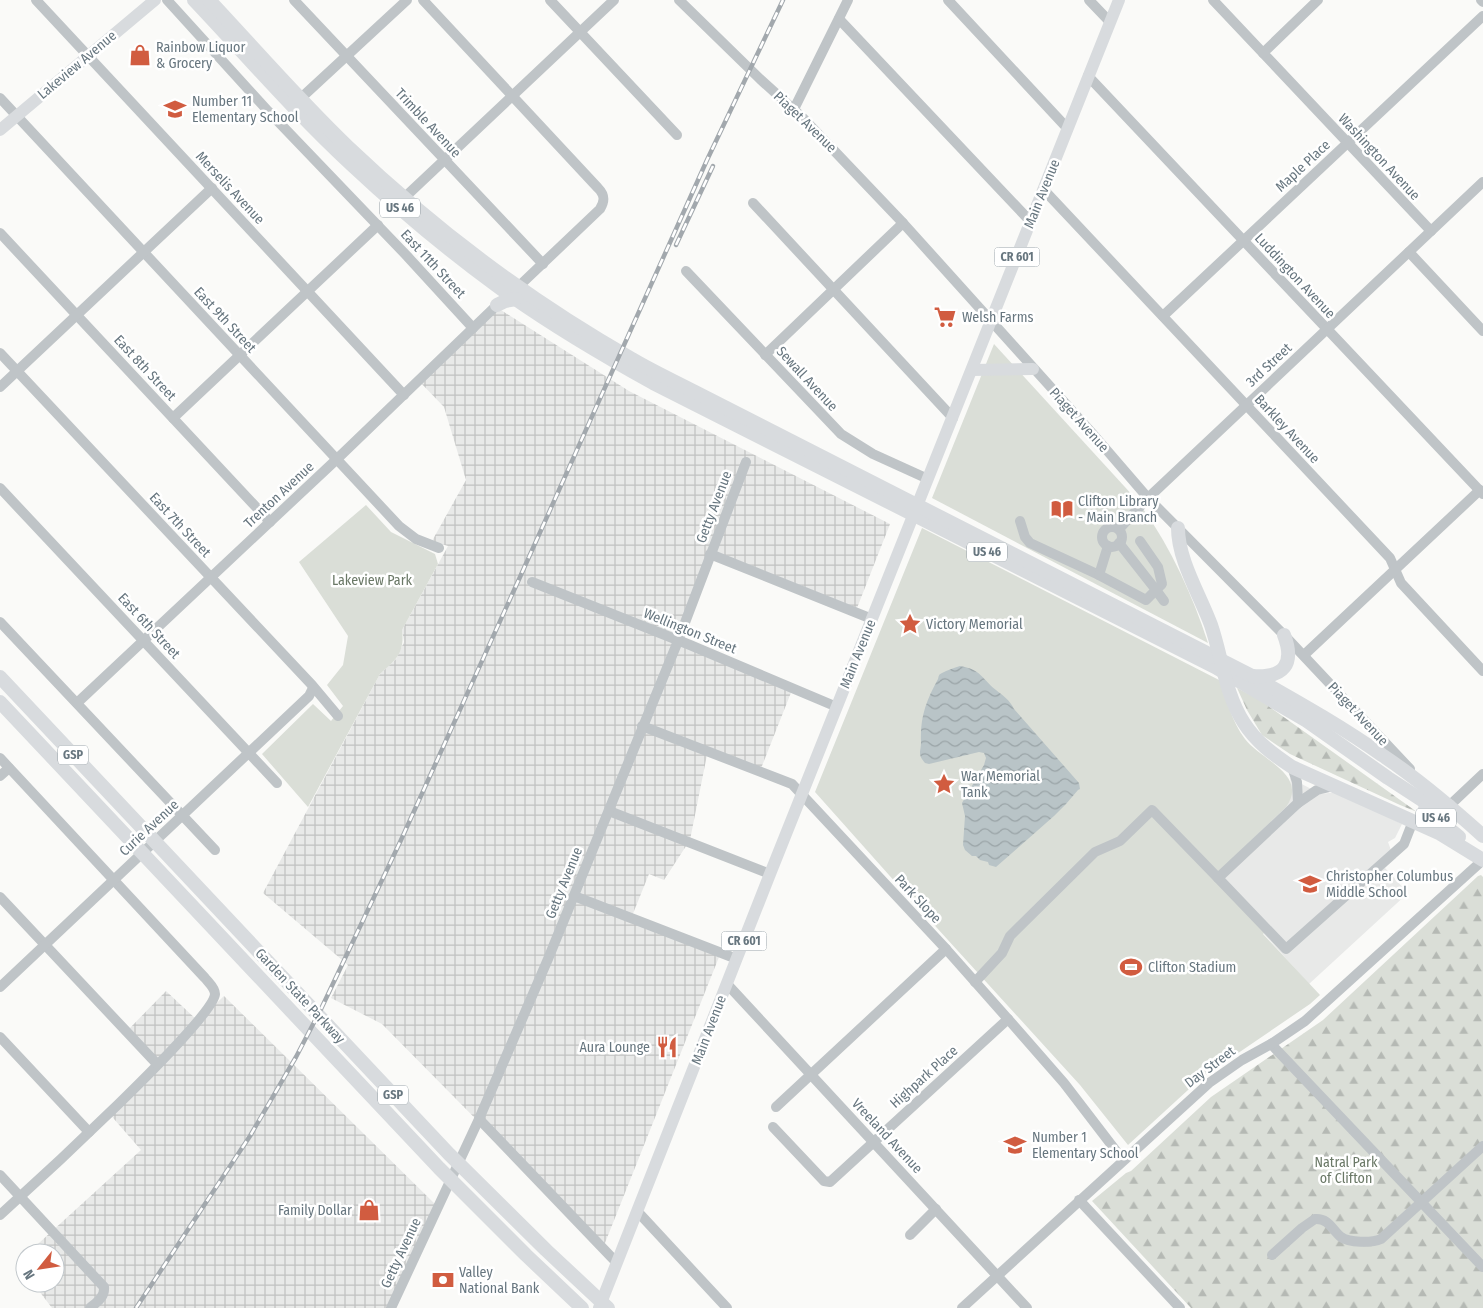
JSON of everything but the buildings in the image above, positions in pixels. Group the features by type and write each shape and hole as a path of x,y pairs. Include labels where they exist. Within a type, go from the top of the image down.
{"highway":[{"name":"US 46","path":"194,0 297,102 404,198 517,293 595,351 653,384 1213,661 1238,680 1307,721 1388,778 1483,860"},
{"name":"US 46","path":"210,0 349,163 394,204 469,265 517,293"},
{"path":"497,305 517,293"},
{"path":"1178,535 1184,562 1211,627 1236,709 1244,724 1259,742 1271,753 1292,767 1439,833 1483,860"},
{"path":"1252,676 1271,676 1285,668 1289,658 1289,647 1284,635"},
{"name":"US 46","path":"1213,661 1234,666 1339,726 1383,755 1425,787"},
{"name":"Garden State Parkway","path":"0,677 449,1154 608,1308"},
{"name":"Garden State Parkway","path":"0,702 438,1168 579,1305"},
{"path":"1388,778 1439,811 1445,810 1449,806"},
{"name":"Piaget Avenue","path":"1425,787 1483,836"}],"main road":[{"name":"Lakeview Avenue","path":"0,130 154,0"},
{"name":"Main Avenue","path":"599,1308 1119,0"},
{"path":"972,370 1033,369"}],"street":[{"name":"Merselis Avenue","path":"36,0 404,395"},
{"name":"East 11th Street","path":"167,0 268,111 378,225 473,328"},
{"name":"Trimble Avenue","path":"294,0 543,264"},
{"path":"297,102 407,0"},
{"path":"423,0 604,196 604,203 600,209 543,264 517,293"},
{"path":"550,0 677,135"},
{"path":"404,198 614,0"},
{"name":"Piaget Avenue","path":"680,0 760,79 794,109 903,223 1092,433 1178,535 1284,635 1425,787"},
{"path":"794,109 848,0"},
{"path":"948,0 1068,129"},
{"path":"1089,0 1110,22"},
{"name":"Washington Avenue","path":"1213,0 1431,231"},
{"path":"1263,53 1318,0"},
{"name":"Maple Place","path":"1163,316 1483,16"},
{"path":"839,19 1031,222"},
{"name":"Luddington Avenue","path":"1088,76 1481,492"},
{"name":"East 9th Street","path":"0,98 401,527 416,539 438,548"},
{"path":"1483,182 1409,252 1483,331"},
{"path":"0,387 212,188"},
{"name":"Barkley Avenue","path":"1044,190 1390,558 1401,583 1483,670"},
{"path":"753,202 953,418"},
{"path":"765,355 903,223"},
{"path":"173,418 378,225"},
{"name":"East 8th Street","path":"0,233 270,522"},
{"name":"3rd Street","path":"1119,529 1148,498 1409,252"},
{"name":"Sewall Avenue","path":"686,271 841,434 926,485"},
{"name":"Trenton Avenue","path":"77,703 337,459 497,305"},
{"name":"East 7th Street","path":"0,353 338,716"},
{"name":"Getty Avenue","path":"391,1308 479,1119 574,896 678,641 746,462"},
{"name":"East 6th Street","path":"0,488 277,783"},
{"path":"1304,656 1395,569 1481,492"},
{"path":"1020,521 1025,537 1030,543 1099,575 1146,600 1162,584 1158,567 1140,541"},
{"path":"1107,528 1119,529 1122,535 1119,543 1108,546 1102,539 1103,533 1107,528"},
{"path":"1119,543 1164,601"},
{"path":"1099,575 1108,546"},
{"path":"710,554 872,619"},
{"name":"Wellington Street","path":"532,582 837,707"},
{"path":"0,622 215,850"},
{"name":"Curie Avenue","path":"0,987 309,696 313,688"},
{"name":"Park Slope","path":"642,726 792,784 1008,1018 1076,1098 1122,1160"},
{"path":"0,758 205,978 215,993 214,998 201,1016 140,1084 0,1215"},
{"path":"1292,767 1297,782 1298,803"},
{"path":"0,776 9,768"},
{"path":"1449,806 1483,774"},
{"path":"1218,878 1298,803 1317,790 1334,786"},
{"path":"975,982 1002,952 1010,936 1095,852 1120,840 1152,810 1286,949 1404,844 1413,821"},
{"path":"609,811 770,874"},
{"name":"Day Street","path":"962,1308 1209,1082 1305,1021 1483,860"},
{"path":"574,896 737,960"},
{"path":"0,897 157,1064"},
{"path":"776,1107 946,949"},
{"name":"Vreeland Avenue","path":"727,984 1027,1308"},
{"name":"Highpark Place","path":"773,1127 824,1181 830,1182 1008,1018"},
{"path":"0,1037 89,1132"},
{"path":"1271,1044 1483,1267"},
{"path":"479,1119 617,1263"},
{"path":"1272,1255 1315,1219 1324,1220 1342,1238 1377,1241 1483,1146"},
{"path":"0,1175 104,1287 105,1292 102,1298 90,1308"},
{"path":"1079,1200 1180,1308"},
{"path":"910,1235 936,1209"},
{"path":"637,1211 727,1308"}],"shaded area":[{"path":"496,307 629,391 890,524 857,608 712,550 678,640 794,685 760,771 708,750 690,840 664,880 649,874 632,916 721,952 603,1248 382,1024 331,998 348,965 263,893 380,674 396,659 404,642 402,630 448,546 432,541 466,480 444,407 418,380"},
{"name":"Christopher Columbus Middle School","path":"1290,778 1321,794 1337,792 1402,824 1395,838 1388,842 1396,858 1385,868 1408,893 1309,984 1263,933 1265,932 1213,877 1292,792"},
{"path":"166,991 198,1021 224,996 438,1207 393,1308 52,1308 41,1293 65,1293 65,1243 39,1243 141,1150 107,1111 157,1061 127,1031"}],"green space":[{"path":"994,344 1135,498 1147,514 1168,549 1186,586 1208,643 932,498"},
{"name":"Lakeview Park","path":"366,505 391,532 435,554 438,564 402,630 401,650 391,664 380,674 308,807 262,754 313,704 331,721 343,706 327,685 343,665 348,636 299,562"},
{"path":"922,528 1221,681 1230,711 1240,732 1252,747 1280,769 1292,786 1291,796 1286,807 1213,877 1265,932 1263,934 1320,995 1310,1004 1200,1079 1128,1145 1080,1085 815,792"},
{"path":"1237,688 1260,700 1417,812 1290,754 1262,735 1247,710"},
{"name":"Natral Park of Clifton","path":"1481,875 1483,877 1483,1308 1191,1308 1092,1201 1131,1171 1211,1097 1323,1020"}],"water":[{"path":"960,666 977,672 1006,698 1079,783 1080,789 1066,804 996,867 989,865 988,862 980,860 976,856 972,856 965,850 963,845 965,816 962,803 984,765 986,758 984,753 979,752 929,764 925,763 920,755 923,717 930,695 940,674"}],"railway":[{"path":"136,1308 250,1136 296,1057 321,1009 401,840 707,160 783,0"},
{"path":"676,245 713,166"}],"place":[{"name":"Rainbow Liquor & Grocery","path":"140,55"},
{"name":"Number 11 Elementary School","path":"175,109"},
{"name":"Welsh Farms","path":"945,317"},
{"name":"Clifton Library - Main Branch","path":"1062,509"},
{"name":"Victory Memorial","path":"910,624"},
{"name":"War Memorial Tank","path":"944,784"},
{"name":"Christopher Columbus Middle School","path":"1310,884"},
{"name":"Clifton Stadium","path":"1131,967"},
{"name":"Aura Lounge","path":"667,1047"},
{"name":"Number 1 Elementary School","path":"1015,1145"},
{"name":"Family Dollar","path":"369,1210"},
{"name":"Valley National Bank","path":"443,1280"}]}
